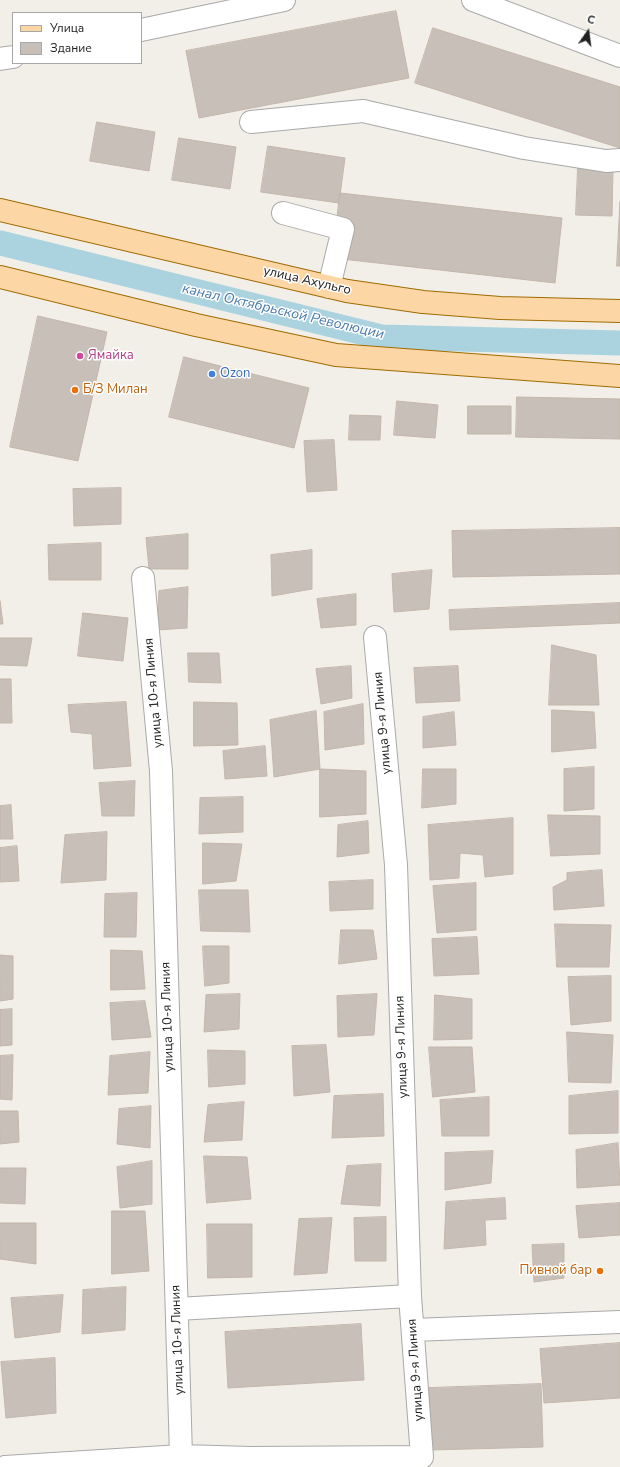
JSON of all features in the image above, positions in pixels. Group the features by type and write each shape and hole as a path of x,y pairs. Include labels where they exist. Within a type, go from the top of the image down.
{"main road":[{"name":"улица Ахульго","path":"0,210 329,287 423,302 500,308 620,311"},
{"path":"0,276 196,325 336,355 620,376"}],"street":[{"path":"142,30 284,0"},
{"path":"473,0 620,56"},
{"path":"0,59 12,57"},
{"path":"251,122 363,111 524,148 606,161 620,160"},
{"path":"283,213 343,229 329,287"},
{"name":"улица 10-я Линия","path":"143,578 161,771 181,1456"},
{"name":"улица 9-я Линия","path":"252,1462 422,1457 410,1296 396,865 375,637"},
{"path":"177,1309 410,1296"},
{"path":"413,1330 620,1322"},
{"path":"5,1467 181,1456 252,1462"}],"building":[{"path":"396,11 409,78 199,118 186,51"},
{"path":"433,28 620,87 620,148 415,83"},
{"path":"97,122 155,132 149,171 90,161"},
{"path":"179,138 236,147 230,189 172,180"},
{"path":"268,146 345,158 339,203 261,192"},
{"path":"578,168 613,169 612,216 576,215"},
{"path":"340,193 562,218 555,283 333,258"},
{"path":"620,202 620,266 617,266"},
{"path":"38,316 107,332 78,461 10,447"},
{"path":"184,357 309,388 294,448 169,417"},
{"path":"517,397 620,399 620,439 516,437"},
{"path":"397,401 438,405 435,438 394,435"},
{"path":"468,406 511,406 511,434 468,434"},
{"path":"350,415 381,416 380,440 349,440"},
{"path":"334,440 337,490 307,492 304,441"},
{"path":"121,488 121,524 74,526 73,489"},
{"path":"620,528 620,574 453,577 452,531"},
{"path":"188,534 188,569 149,569 146,538"},
{"path":"101,543 101,580 49,580 48,545"},
{"path":"312,550 312,589 272,596 271,555"},
{"path":"432,570 429,609 394,612 392,574"},
{"path":"188,587 187,628 157,630 159,591"},
{"path":"356,594 356,625 321,628 317,599"},
{"path":"0,601 3,624 0,624"},
{"path":"620,603 620,623 450,630 449,610"},
{"path":"83,613 128,618 123,661 78,656"},
{"path":"0,638 32,638 27,666 0,665"},
{"path":"552,645 596,655 599,705 549,705"},
{"path":"188,653 219,653 221,683 189,682"},
{"path":"351,666 352,698 321,704 316,669"},
{"path":"458,666 460,701 416,703 414,668"},
{"path":"0,679 11,679 12,723 0,723"},
{"path":"126,702 131,766 94,769 92,734 71,732 68,705"},
{"path":"194,702 237,703 238,745 194,746"},
{"path":"363,704 364,744 325,750 324,712"},
{"path":"552,710 594,712 596,748 552,752"},
{"path":"316,711 320,769 274,777 270,720"},
{"path":"454,712 456,745 423,748 423,717"},
{"path":"265,746 267,776 225,779 223,751"},
{"path":"594,767 594,809 564,811 564,769"},
{"path":"320,769 366,771 366,814 320,817"},
{"path":"423,769 456,769 456,804 422,808"},
{"path":"135,781 134,816 102,816 99,783"},
{"path":"243,797 243,832 199,834 200,798"},
{"path":"11,805 13,839 0,839 0,806"},
{"path":"548,815 600,816 600,854 551,856"},
{"path":"513,818 513,874 485,877 483,855 460,853 459,878 430,880 428,825"},
{"path":"368,821 369,853 337,857 338,825"},
{"path":"107,832 106,880 61,883 65,835"},
{"path":"203,843 242,844 236,881 203,884"},
{"path":"17,846 19,881 0,882 0,848"},
{"path":"602,870 604,906 554,910 553,887 567,880 567,873"},
{"path":"373,880 373,909 330,911 329,882"},
{"path":"476,883 476,930 437,933 433,886"},
{"path":"199,890 248,890 250,932 201,931"},
{"path":"137,893 136,937 104,937 105,894"},
{"path":"555,924 611,925 609,967 557,967"},
{"path":"341,930 373,930 377,959 339,964"},
{"path":"477,937 479,974 434,976 432,939"},
{"path":"203,946 229,946 229,983 205,986"},
{"path":"111,950 142,951 145,989 111,990"},
{"path":"0,955 13,956 13,999 0,1001"},
{"path":"611,976 611,1021 571,1025 568,977"},
{"path":"240,994 239,1029 204,1032 206,995"},
{"path":"377,994 374,1035 338,1037 337,996"},
{"path":"435,995 472,999 472,1039 434,1040"},
{"path":"145,1001 151,1037 112,1040 110,1003"},
{"path":"12,1009 12,1045 0,1046 0,1010"},
{"path":"567,1032 613,1035 611,1083 569,1082"},
{"path":"326,1045 330,1092 294,1096 292,1046"},
{"path":"429,1047 472,1047 475,1092 433,1097"},
{"path":"208,1050 245,1051 245,1084 209,1087"},
{"path":"150,1052 148,1093 108,1095 110,1056"},
{"path":"13,1055 12,1100 0,1099 0,1056"},
{"path":"618,1091 618,1133 569,1134 569,1096"},
{"path":"383,1094 384,1136 332,1138 334,1096"},
{"path":"489,1097 489,1136 442,1136 440,1100"},
{"path":"244,1102 242,1140 204,1142 208,1105"},
{"path":"151,1106 150,1148 117,1144 119,1109"},
{"path":"0,1111 18,1111 19,1142 0,1144"},
{"path":"618,1143 620,1185 577,1188 576,1150"},
{"path":"493,1151 491,1183 445,1190 445,1153"},
{"path":"204,1156 247,1157 251,1199 207,1203"},
{"path":"152,1161 152,1204 120,1208 117,1167"},
{"path":"381,1164 380,1206 341,1204 347,1166"},
{"path":"0,1168 26,1168 25,1204 0,1203"},
{"path":"505,1198 506,1219 485,1220 486,1245 444,1249 446,1202"},
{"path":"620,1203 620,1235 579,1238 576,1206"},
{"path":"112,1211 145,1211 149,1271 112,1274"},
{"path":"386,1217 386,1261 355,1261 354,1218"},
{"path":"332,1218 327,1273 294,1275 299,1219"},
{"path":"0,1223 36,1223 36,1264 0,1259"},
{"path":"207,1224 252,1224 252,1277 208,1278"},
{"path":"564,1244 564,1278 534,1282 532,1245"},
{"path":"126,1287 125,1330 82,1334 83,1290"},
{"path":"63,1295 60,1332 15,1338 11,1298"},
{"path":"361,1324 364,1380 228,1388 225,1332"},
{"path":"620,1343 620,1398 544,1403 540,1349"},
{"path":"55,1358 56,1413 6,1418 1,1362"},
{"path":"541,1384 543,1447 431,1450 429,1388"}],"waterway":[{"name":"канал Октябрьской Революции","path":"0,243 381,337 620,343"}],"place":[{"name":"Ямайка","path":"80,356"},
{"name":"Ozon","path":"212,374"},
{"name":"Б/З Милан","path":"75,390"},
{"name":"Пивной бар","path":"600,1271"}]}
